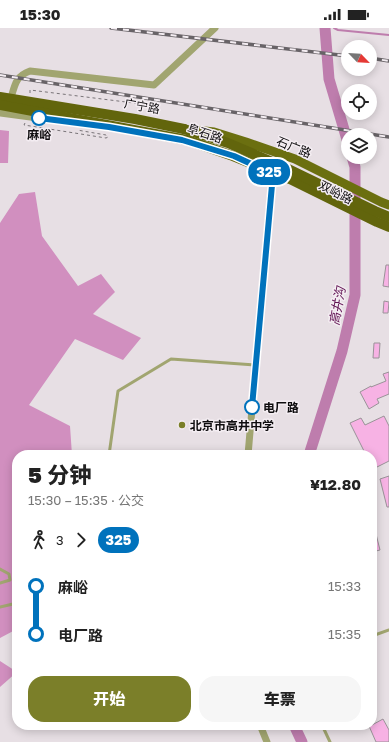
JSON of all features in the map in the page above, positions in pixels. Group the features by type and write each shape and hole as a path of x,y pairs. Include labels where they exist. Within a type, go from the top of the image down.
{"highway":[{"name":"阜石路","path":"0,96 135,119 184,129 228,142 389,217"},
{"name":"阜石路","path":"0,105 187,140 233,156 290,179 389,228"}],"main road":[{"name":"石广路","path":"184,129 214,132 295,159 389,206"}],"street":[{"path":"11,98 14,86 19,78 23,73 30,71 154,85 215,28"},
{"name":"广宁路","path":"0,96 149,118 172,123 277,155"},
{"path":"0,113 109,127 182,140 234,156 273,174"},
{"path":"248,450 273,174 277,155"},
{"name":"双峪路","path":"277,155 334,181 366,198 389,206"},
{"name":"双峪路","path":"273,174 376,224 389,228"},
{"path":"262,730 266,742"}],"lane":[{"path":"110,450 118,391 171,359 256,365"},
{"path":"0,569 9,574 10,580 0,583"},
{"path":"0,607 12,604"},
{"path":"377,634 389,630"},
{"path":"324,730 330,742"}],"path":[{"path":"30,93 30,90 142,104"},
{"path":"25,118 24,125 106,138 108,137 106,135 77,130"}],"shaded area":[{"path":"0,130 9,131 8,163 0,163"},
{"path":"35,192 42,236 78,286 101,274 115,292 93,314 141,338 123,360 75,339 29,405 70,426 72,450 12,450 12,632 0,638 0,223 19,194"},
{"path":"0,661 12,669 12,676 0,687"}],"building":[{"path":"386,265 389,265 389,287 383,286"},
{"path":"384,301 389,302 388,313 383,313"},
{"path":"374,343 380,343 379,358 373,358"},
{"path":"389,372 389,394 377,399 379,403 369,409 360,392 371,386 386,381 383,374"},
{"path":"384,416 389,426 389,461 377,467 377,450 364,450 350,423 361,418 365,425"},
{"path":"389,476 389,507 387,507 380,479"},
{"path":"377,538 380,550 377,551"},
{"path":"383,719 389,730 389,742 376,742 371,730 377,730 377,722"}],"waterway":[{"name":"高井沟","path":"325,28 329,79 344,128"},
{"path":"334,28 338,30 389,35"},
{"name":"高井沟","path":"311,450 342,351 355,295 354,164"},
{"name":"高井沟","path":"296,730 302,742"}],"railway":[{"path":"111,28 341,55"},
{"path":"377,59 389,61"},
{"path":"0,75 389,137"}],"bus line":[{"name":"325","path":"39,118 109,127 182,140 234,156 273,174 252,407"}],"place":[{"name":"麻峪","path":"39,118"},
{"name":"电厂路","path":"252,407"},
{"name":"北京市高井中学","path":"182,425"}]}
